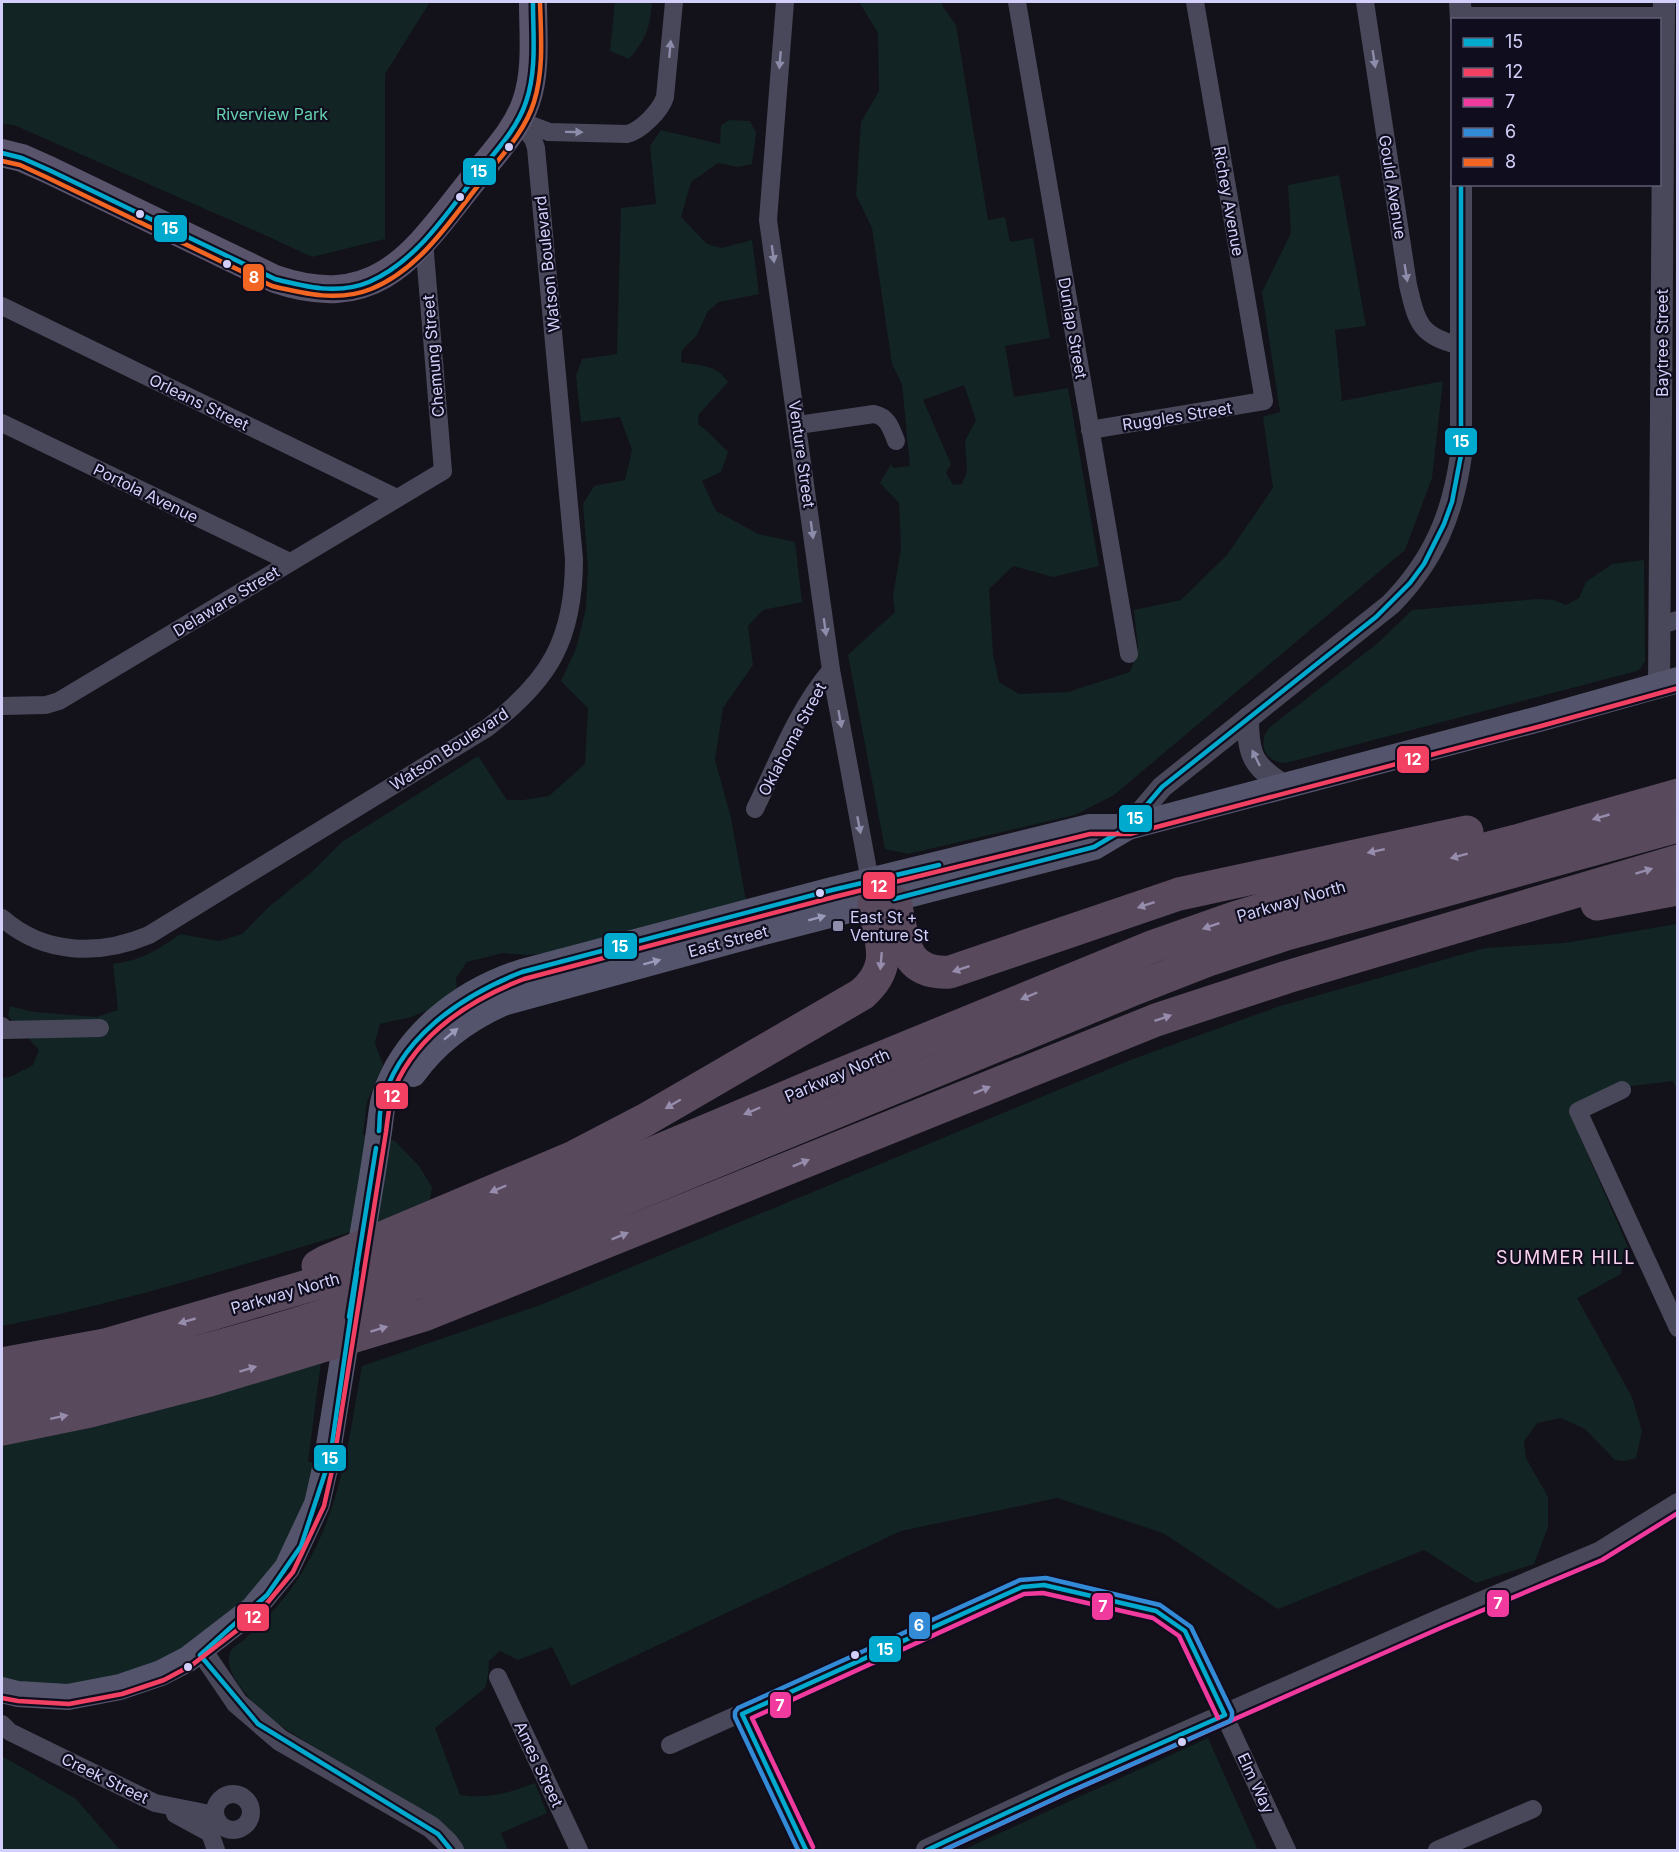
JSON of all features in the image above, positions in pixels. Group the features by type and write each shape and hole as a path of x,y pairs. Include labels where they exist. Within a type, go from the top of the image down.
{"highway":[{"name":"Parkway North","path":"2,1364 105,1345 404,1258 815,1084 1154,946 1234,918 1320,892 1516,841 1677,795"},
{"path":"2,1397 198,1352 274,1331 393,1291 459,1267 1211,959 1297,931 1677,826"},
{"path":"879,895 901,936 909,957 918,966 927,970 950,972 1179,894 1471,831 1516,841"},
{"path":"2,1429 90,1411 210,1380 424,1315 1156,1020 1287,976 1677,861"},
{"path":"1427,936 1677,889"},
{"path":"284,1293 325,1262 574,1157 645,1120 862,994 874,984 882,968 879,895"}],"main road":[{"path":"2,153 22,158 42,167 275,279 310,289 334,290 357,286 379,278 404,262 424,242 518,120 527,99 531,76 533,2"},
{"path":"1128,827 1668,683"},
{"name":"East Street","path":"2,1690 18,1694 68,1696 120,1687 162,1673 201,1650 254,1609 287,1568 317,1504 326,1464 378,1140 408,1081 432,1050 469,1020 503,1003 879,895 1094,847 1128,827"}],"street":[{"path":"518,120 549,132 627,134 637,130 660,106 665,97 674,2"},
{"name":"Venture Street","path":"785,2 768,220 831,670 879,895"},
{"name":"Dunlap Street","path":"1017,2 1129,654"},
{"name":"Richey Avenue","path":"1195,2 1264,401"},
{"name":"Gould Avenue","path":"1365,2 1414,314 1422,328 1433,337 1461,346"},
{"path":"1461,12 1664,9"},
{"name":"Baytree Street","path":"1664,9 1668,683"},
{"name":"Watson Boulevard","path":"2,918 13,928 34,940 58,947 85,950 109,948 131,943 149,935 487,728 518,703 546,672 560,645 569,618 574,560 536,148 533,139 518,120"},
{"name":"East Street","path":"1128,827 1162,787 1392,604 1427,560 1444,526 1456,489 1461,446 1461,186"},
{"name":"Chemung Street","path":"424,242 443,471"},
{"name":"Orleans Street","path":"2,306 397,498"},
{"name":"Ruggles Street","path":"1090,430 1264,401"},
{"path":"798,425 874,414 886,420 896,441"},
{"name":"Portola Avenue","path":"2,423 290,562"},
{"name":"Delaware Street","path":"2,706 46,705 59,701 443,471"},
{"name":"Oklahoma Street","path":"754,809 806,706 817,687 831,670"},
{"path":"1248,718 1250,744 1256,762 1269,776 1285,786"},
{"path":"2,1026 4,1030 100,1028"},
{"path":"1622,1090 1578,1111 1677,1328"},
{"path":"927,1851 1064,1786 1442,1619 1599,1553 1677,1504"},
{"name":"Elm Way","path":"742,1714 1022,1587 1044,1585 1156,1611 1185,1631 1287,1851"},
{"path":"201,1650 237,1703 280,1740 431,1827 453,1851"},
{"name":"Ames Street","path":"498,1677 579,1851"},
{"path":"670,1745 742,1714 806,1851"},
{"name":"Creek Street","path":"2,1724 10,1732 155,1803 215,1815"},
{"path":"155,1803 210,1833 216,1851"},
{"path":"1437,1851 1533,1809"}],"green space":[{"name":"Riverview Park","path":"2,2 430,2 385,74 385,239 312,257 14,125 2,124"},
{"path":"615,2 652,2 646,33 629,59 610,51"},
{"path":"859,2 942,2 956,25 988,220 1005,217 1010,242 1033,238 1050,338 1005,346 1014,397 1068,388 1099,566 1053,577 1013,566 989,589 993,654 999,682 1019,694 1068,692 1130,672 1138,649 1134,610 1181,600 1227,555 1273,488 1263,417 1280,412 1262,292 1291,233 1288,185 1339,175 1366,326 1335,330 1342,401 1443,381 1432,478 1405,550 1114,795 1075,815 908,854 885,849 848,655 895,612 893,596 901,548 899,503 880,483 891,464 893,468 910,466 902,384 892,364 872,228 856,195 861,122 879,91 878,33","holes":["964,385 976,420 965,441 967,472 962,484 953,485 946,473 951,464 923,400"]},
{"path":"730,120 750,121 756,133 752,164 738,167 718,163 691,182 681,217 707,244 722,248 752,240 759,294 719,302 708,311 697,335 682,350 681,362 713,369 728,382 699,414 698,424 728,452 721,472 702,481 716,511 758,534 795,542 802,602 763,610 748,626 753,665 723,708 715,760 731,818 746,901 548,953 526,955 503,953 467,962 456,978 457,992 441,1005 411,1017 380,1024 375,1043 383,1065 367,1102 363,1135 395,1141 419,1166 432,1187 430,1201 420,1211 160,1289 2,1326 2,1078 10,1077 33,1065 39,1050 8,1016 10,1006 34,1012 97,1017 118,1010 113,964 148,954 180,934 219,941 242,934 342,842 478,756 507,800 549,796 585,764 588,708 561,681 576,649 586,608 588,568 583,504 594,486 625,480 632,450 620,417 581,422 576,376 582,359 617,354 621,208 656,204 650,146 661,130 720,144 721,125"},
{"path":"1644,560 1645,661 1637,671 1286,763 1273,760 1265,751 1264,739 1270,727 1379,642 1412,610 1538,599 1554,600 1566,605 1579,598 1586,582 1612,564"},
{"path":"1677,924 1677,1089 1673,1081 1623,1087 1573,1121 1629,1249 1623,1253 1621,1274 1577,1298 1632,1397 1642,1431 1636,1458 1626,1461 1615,1460 1585,1429 1561,1418 1537,1423 1524,1441 1526,1458 1548,1497 1548,1527 1534,1564 1476,1583 1424,1550 1278,1609 1163,1533 1057,1498 901,1531 571,1686 552,1647 518,1660 500,1651 489,1661 485,1688 435,1728 460,1795 498,1794 535,1783 547,1813 501,1833 508,1850 466,1850 450,1830 271,1720 244,1692 232,1674 229,1666 231,1650 256,1629 280,1603 303,1572 329,1516 345,1458 362,1366 540,1305 1133,1059 1280,1006 1485,948 1564,943"},
{"path":"323,1346 308,1462 326,1464 253,1609 120,1687 2,1690 2,1429"},
{"path":"1208,1738 1258,1850 963,1850"},
{"path":"2,1756 76,1799 120,1850 2,1850"}],"transit line":[{"name":"15","path":"2,153 22,158 49,170 275,279 322,288 357,286 386,273 416,249 443,220 512,131 526,102 532,78 533,2"},
{"name":"8","path":"2,161 20,165 46,177 272,286 297,292 334,296 359,293 389,280 420,256 506,151 525,123 534,102 539,78 540,2"},
{"name":"15","path":"894,899 1094,847 1128,827 1162,787 1376,617 1410,583 1424,564 1444,524 1452,502 1461,455 1461,186"},
{"name":"12","path":"2,1698 69,1704 122,1694 164,1680 192,1665 258,1614 293,1572 324,1506 333,1466 393,1093 405,1068 418,1050 432,1034 466,1008 524,979 834,897 1090,834 1130,834 1678,688"},
{"name":"15","path":"379,1131 380,1111 389,1083 401,1061 416,1041 455,1007 499,982 522,972 832,890 939,865"},
{"name":"15","path":"349,1317 376,1148"},
{"name":"15","path":"357,1272 330,1458 301,1546 267,1595 200,1655 258,1724 438,1834 451,1850"},
{"name":"7","path":"944,1850 1067,1793 1445,1626 1602,1560 1678,1513"},
{"name":"6","path":"798,1850 735,1717 738,1708 1020,1580 1046,1578 1160,1605 1191,1627 1232,1712 1230,1721 944,1850"},
{"name":"15","path":"806,1850 742,1714 1022,1587 1044,1585 1156,1611 1185,1631 1225,1715 927,1850"},
{"name":"7","path":"813,1847 752,1718 1024,1594 1043,1593 1153,1618 1179,1636 1218,1718"}],"place":[{"name":"East St + Venture St","path":"838,926"}],"district":[{"name":"SUMMER HILL","path":"1566,1257"}]}
